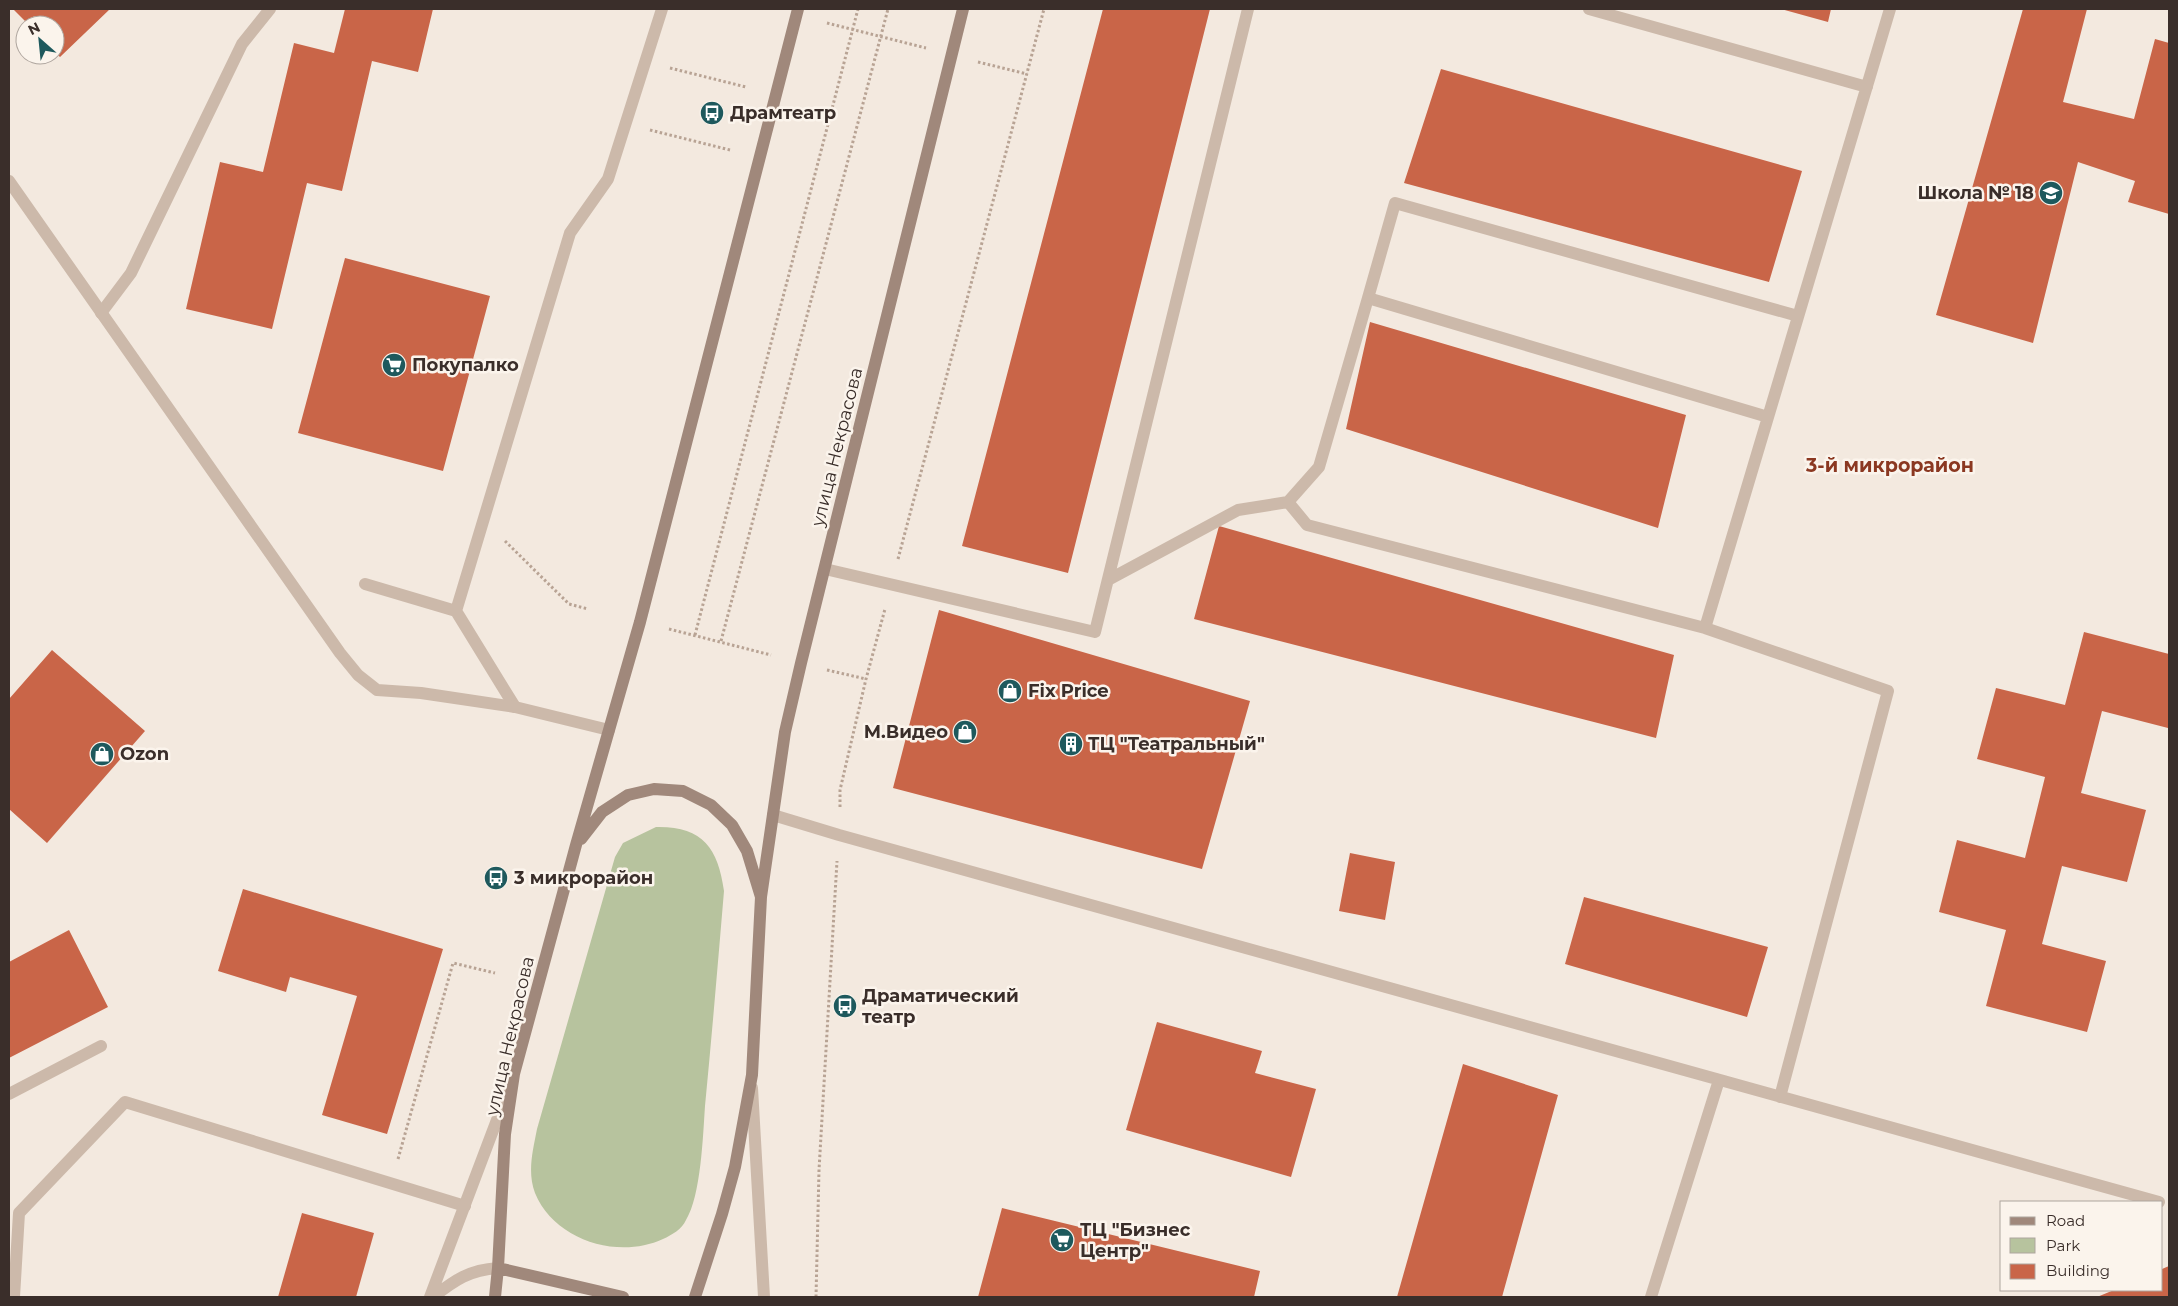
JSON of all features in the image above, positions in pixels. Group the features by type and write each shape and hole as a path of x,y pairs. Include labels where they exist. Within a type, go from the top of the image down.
{"main road":[{"name":"улица Некрасова","path":"495,1297 505,1134 514,1074 576,845 640,622 798,9"},
{"name":"улица Некрасова","path":"695,1297 735,1167 752,1075 761,897 785,732 963,9"},
{"name":"улица Некрасова","path":"576,845 602,812 628,795 654,789 683,791 711,805 732,825 746,850 761,897"},
{"path":"498,1268 623,1297"}],"street":[{"path":"101,313 130,273 242,44 270,9"},
{"path":"456,611 570,233 608,179 662,9"},
{"path":"825,569 1095,632 1248,9"},
{"path":"1589,9 1867,87"},
{"path":"1705,628 1890,9"},
{"path":"9,181 340,654 358,675 377,690 420,693 515,706 609,730"},
{"path":"1108,580 1238,510 1288,502 1319,467 1395,203 1798,316"},
{"path":"1368,298 1768,417"},
{"path":"1288,502 1307,526 1705,628 1888,691 1780,1097"},
{"path":"365,584 456,611 515,706"},
{"path":"773,815 839,836 2153,1201"},
{"path":"9,1094 101,1046"},
{"path":"432,1297 514,1074"},
{"path":"752,1075 764,1297"},
{"path":"1650,1297 1719,1080"},
{"path":"14,1297 19,1213 125,1102 464,1206"},
{"path":"432,1297 458,1278 482,1269 498,1268"}],"path":[{"path":"695,635 858,9"},
{"path":"721,641 888,9"},
{"path":"816,1297 819,1170 839,836 840,790 866,679 1044,9"},
{"path":"665,66 746,87"},
{"path":"647,129 730,150"},
{"path":"517,553 569,604 588,609"},
{"path":"669,629 771,654"},
{"path":"819,668 866,679"},
{"path":"392,1184 453,963 494,973"}],"green space":[{"path":"656,827 685,830 705,842 717,862 724,891 702,1148 695,1196 691,1209 679,1229 673,1234 645,1245 627,1247 608,1246 589,1242 572,1234 557,1223 544,1209 535,1193 531,1177 532,1161 537,1129 615,857 623,843"}],"building":[{"path":"13,9 110,9 65,52 65,15 19,15"},
{"path":"345,9 433,9 418,72 372,61 342,191 307,183 272,329 186,309 220,162 263,172 294,43 334,53"},
{"path":"1103,9 1210,9 1068,573 962,546"},
{"path":"1781,9 1831,9 1828,22"},
{"path":"2023,9 2087,9 2063,102 2134,119 2155,39 2169,43 2169,214 2128,202 2135,181 2078,162 2033,343 1936,315"},
{"path":"1441,69 1802,171 1769,282 1404,183"},
{"name":"Покупалко","path":"345,258 490,296 443,471 298,433"},
{"path":"1370,322 1686,415 1658,528 1346,429"},
{"path":"1219,526 1674,655 1656,738 1194,619"},
{"name":"ТЦ \"Театральный\"","path":"939,610 1250,701 1202,869 893,788"},
{"path":"2084,632 2169,654 2168,728 2102,711 2081,793 2146,810 2127,882 2062,866 2042,944 2106,961 2087,1032 1986,1006 2006,930 1939,912 1957,840 2025,858 2045,777 1977,759 1996,688 2065,705"},
{"path":"52,650 145,731 47,843 9,809 9,699"},
{"path":"1350,853 1395,862 1385,920 1339,911"},
{"path":"243,889 443,949 387,1134 322,1115 357,996 290,977 286,992 218,971"},
{"path":"1584,897 1768,947 1747,1017 1565,964"},
{"path":"69,930 108,1007 9,1058 9,962"},
{"path":"1157,1022 1262,1051 1255,1073 1316,1089 1291,1177 1126,1130"},
{"path":"1463,1064 1558,1095 1502,1297 1397,1297"},
{"name":"ТЦ \"Бизнес Центр\"","path":"1002,1208 1260,1271 1254,1297 978,1297"},
{"path":"302,1213 374,1233 356,1297 278,1297"},
{"path":"2169,1266 2169,1297 2097,1297 2112,1291 2163,1291 2163,1269"}],"place":[{"name":"Драмтеатр","path":"712,113"},
{"name":"Школа № 18","path":"2051,193"},
{"name":"Покупалко","path":"394,365"},
{"name":"Fix Price","path":"1010,691"},
{"name":"М.Видео","path":"965,732"},
{"name":"ТЦ \"Театральный\"","path":"1071,744"},
{"name":"Ozon","path":"102,754"},
{"name":"3 микрорайон","path":"496,878"},
{"name":"Драматический театр","path":"845,1006"},
{"name":"ТЦ \"Бизнес Центр\"","path":"1062,1240"}],"district":[{"name":"3-й микрорайон","path":"1890,465"}]}
